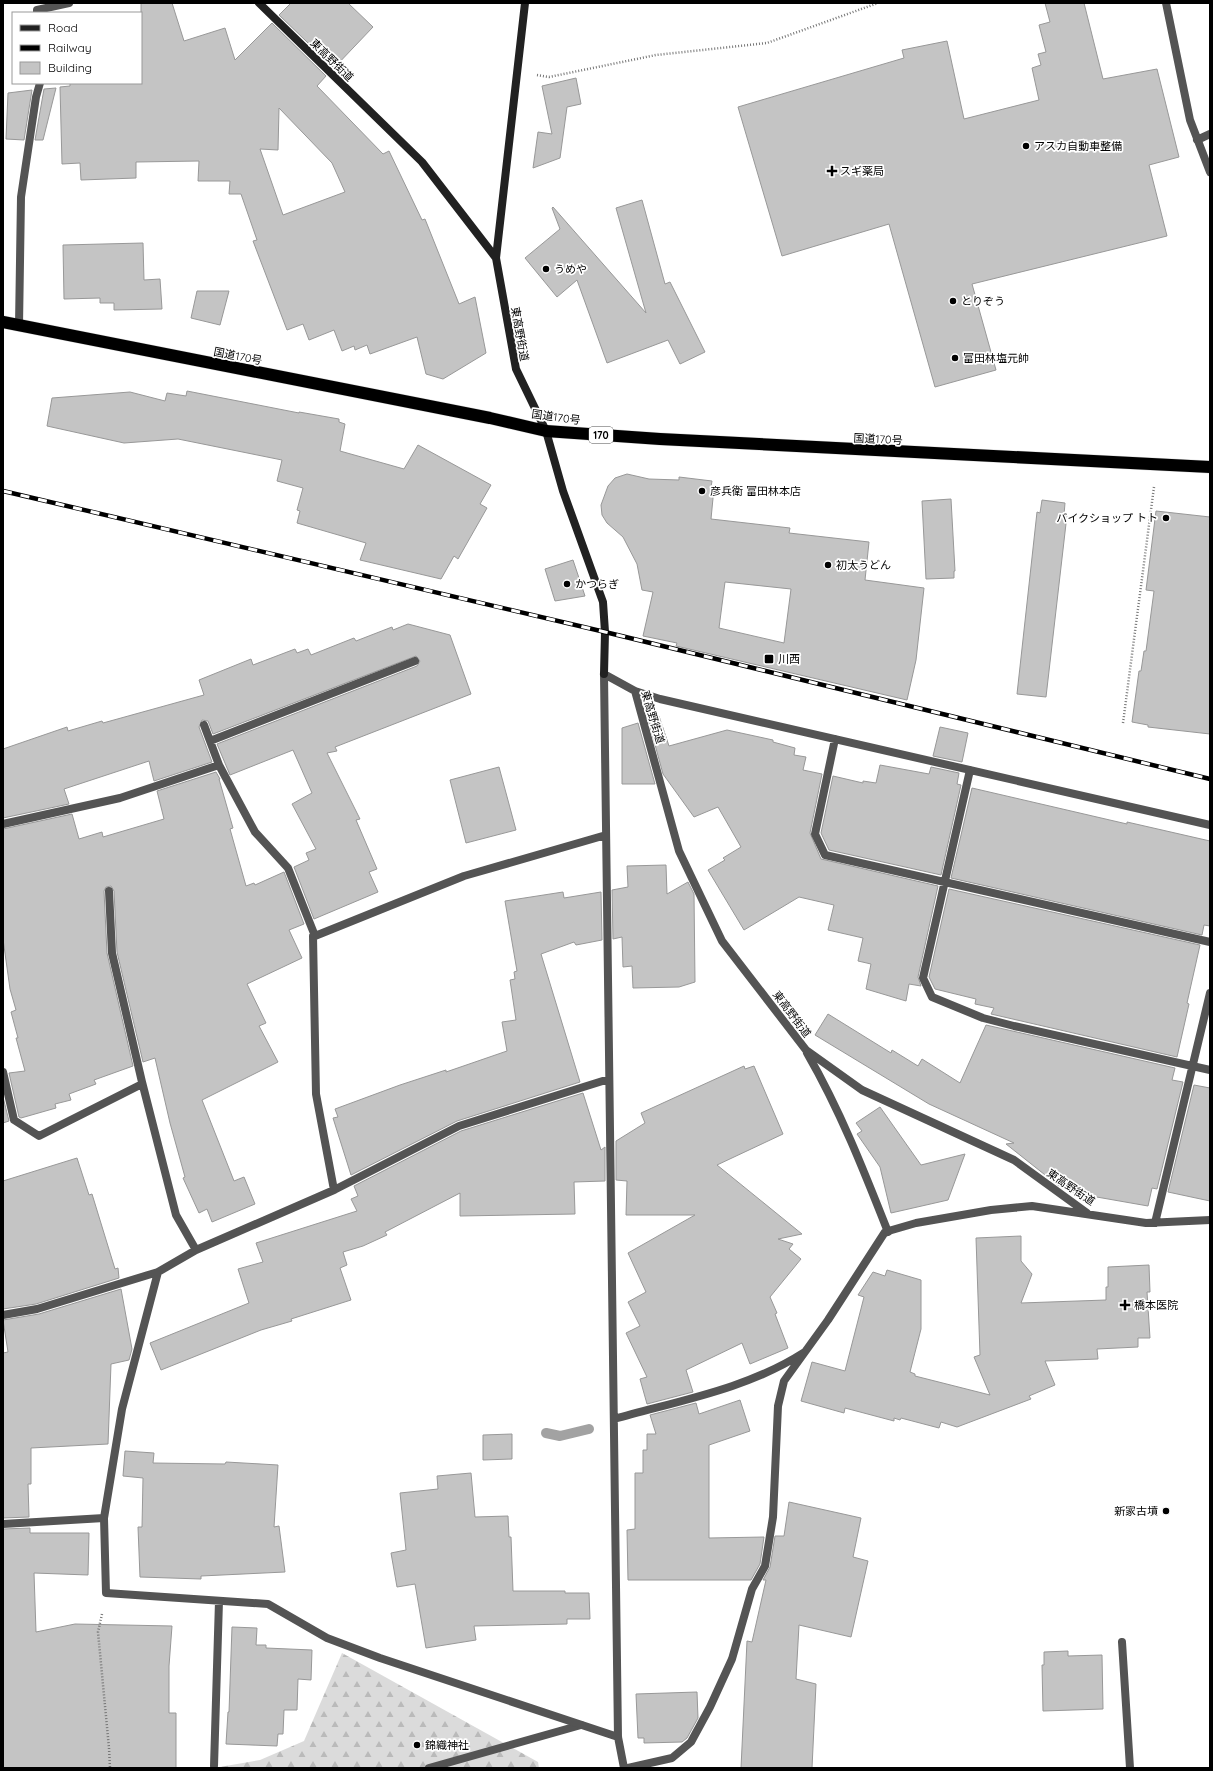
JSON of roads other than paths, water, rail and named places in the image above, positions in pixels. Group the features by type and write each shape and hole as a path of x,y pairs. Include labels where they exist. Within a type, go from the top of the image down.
{"highway":[{"name":"国道170号","path":"3,322 490,418 546,431 762,446 1157,463 1210,467"}],"street":[{"path":"37,12 37,10 69,3"},
{"name":"東高野街道","path":"259,3 422,162 496,258 516,369 546,431 563,491 603,602 605,632 604,674 635,691 679,851 722,940 806,1050 862,1090 1014,1160 1088,1213 1146,1223 1210,1220"},
{"path":"496,258 525,3"},
{"path":"1166,3 1190,120 1210,172"},
{"path":"19,326 21,197 36,97 40,84"},
{"path":"1197,140 1210,134"},
{"path":"210,741 415,661"},
{"path":"604,674 618,1737 624,1768"},
{"path":"635,691 660,699 1210,825"},
{"path":"204,725 219,765 255,832 288,868 315,936"},
{"path":"835,739 815,834 825,855 1210,942"},
{"path":"3,824 120,798 219,765"},
{"path":"970,770 923,978 932,997 983,1018 1210,1070"},
{"path":"334,1190 316,1094 313,936 464,876 606,835"},
{"path":"109,891 112,953 142,1084 176,1215 196,1250"},
{"path":"1155,1223 1210,993"},
{"path":"806,1050 823,1080 863,1168 888,1232"},
{"path":"3,1072 14,1120 39,1136 142,1084"},
{"path":"3,1314 37,1309 158,1272 196,1250 334,1190 459,1126 609,1079"},
{"path":"628,1768 672,1758 691,1742 710,1707 732,1659 752,1589 765,1566 773,1517 778,1406 784,1382 808,1350 886,1232 916,1223 991,1210 1025,1207 1088,1213"},
{"path":"158,1272 122,1409 104,1518 106,1593 268,1604 334,1641 380,1658 618,1737"},
{"path":"614,1419 725,1388 781,1367 808,1350"},
{"path":"3,1524 104,1518"},
{"path":"214,1766 219,1601"},
{"path":"1122,1642 1130,1768"},
{"path":"429,1768 581,1725"}],"waterway":[{"path":"546,1433 560,1436 589,1429"}],"railway":[{"path":"3,491 605,632 1210,779"}],"place":[{"name":"アスカ自動車整備","path":"1026,146"},
{"name":"スギ薬局","path":"832,171"},
{"name":"うめや","path":"546,269"},
{"name":"とりぞう","path":"953,301"},
{"name":"富田林塩元帥","path":"955,358"},
{"name":"彦兵衛 富田林本店","path":"702,491"},
{"name":"バイクショップ トト","path":"1166,518"},
{"name":"初太うどん","path":"828,565"},
{"name":"かつらぎ","path":"567,584"},
{"name":"川西","path":"769,659"},
{"name":"橋本医院","path":"1125,1305"},
{"name":"新家古墳","path":"1166,1511"},
{"name":"錦織神社","path":"417,1745"}]}
